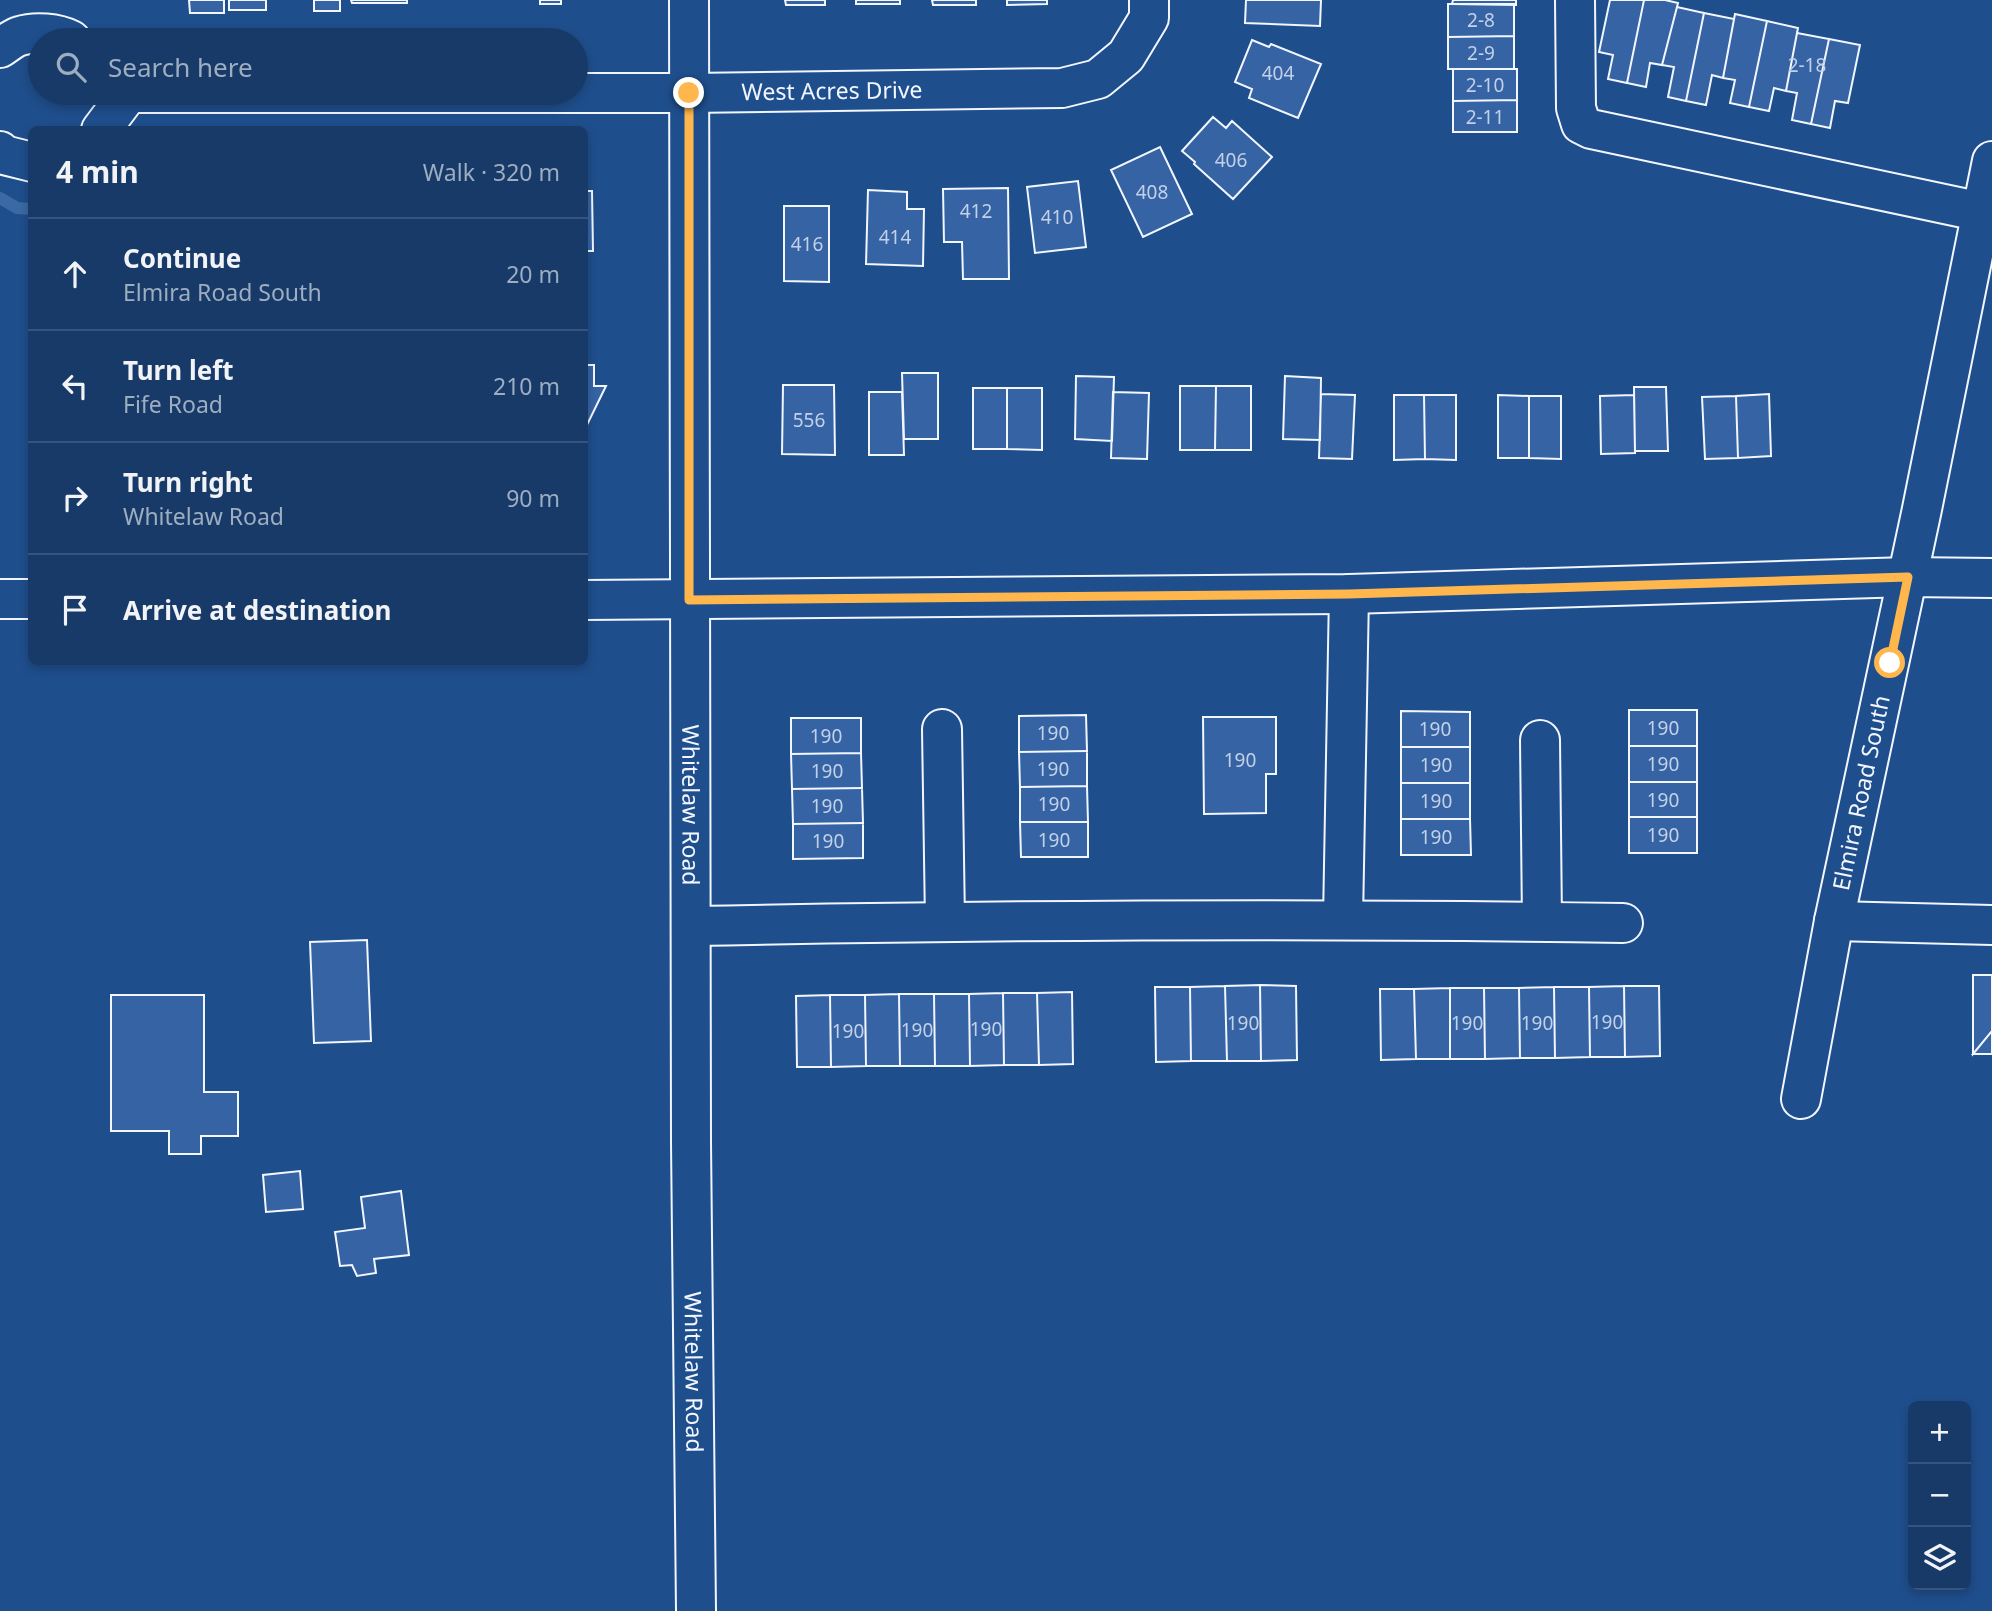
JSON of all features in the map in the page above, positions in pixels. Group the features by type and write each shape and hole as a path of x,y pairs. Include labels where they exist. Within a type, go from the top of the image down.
{"street":[{"name":"Whitelaw Road","path":"689,0 691,1142 696,1611"},
{"name":"West Acres Drive","path":"588,93 1062,88 1098,79 1126,56 1149,18 1149,0"},
{"path":"1575,0 1576,108 1581,124 1591,129 1982,212"},
{"path":"0,48 19,36 28,35"},
{"name":"West Acres Drive","path":"104,126 119,105"},
{"path":"0,151 4,155 28,161"},
{"name":"Elmira Road South","path":"1801,1099 1834,921 1908,577 1992,161"},
{"path":"588,600 1349,594 1908,577 1992,578"},
{"path":"1343,920 1349,594"},
{"path":"0,600 28,600"},
{"path":"942,729 945,921"},
{"path":"1540,740 1542,921"},
{"path":"691,926 945,921 1343,920 1623,923"},
{"path":"1834,921 1992,925"}],"building":[{"path":"189,0 224,0 224,13 190,13"},
{"path":"229,0 266,0 266,10 229,10"},
{"path":"314,0 340,0 340,11 314,11"},
{"path":"351,0 407,0 407,3 352,3"},
{"path":"540,0 561,0 561,4 540,4"},
{"path":"785,0 825,0 825,5 786,5"},
{"path":"856,0 900,0 900,4 856,4"},
{"path":"932,0 976,0 976,5 933,5"},
{"path":"1007,0 1047,0 1047,4 1007,5"},
{"path":"1246,0 1321,0 1320,26 1245,23"},
{"path":"1453,0 1516,0 1516,5 1452,4"},
{"path":"1610,0 1644,0 1627,83 1608,79 1613,55 1599,52"},
{"path":"1644,0 1678,3 1662,65 1650,63 1646,87 1627,83"},
{"path":"1448,4 1514,4 1514,36 1448,37"},
{"path":"1677,7 1704,13 1686,101 1668,97 1674,67 1662,65"},
{"path":"1704,13 1734,19 1723,78 1712,75 1706,105 1686,101"},
{"path":"1735,14 1767,21 1749,107 1730,103 1735,80 1723,78"},
{"path":"1767,21 1798,28 1786,91 1774,88 1769,111 1749,107"},
{"path":"1797,33 1829,39 1811,124 1792,120 1797,93 1786,91"},
{"path":"1514,36 1514,69 1448,69 1448,37"},
{"path":"1829,39 1860,45 1848,103 1835,101 1830,128 1811,124"},
{"path":"1252,40 1269,47 1271,44 1321,64 1298,118 1249,98 1252,89 1235,82"},
{"path":"1453,69 1517,69 1517,100 1453,101"},
{"path":"1517,100 1517,132 1453,132 1453,101"},
{"path":"1213,117 1226,128 1232,121 1272,157 1233,199 1182,151"},
{"path":"1160,147 1192,214 1143,237 1111,170"},
{"path":"1078,181 1086,247 1035,253 1027,187"},
{"path":"1008,188 1009,279 963,279 962,242 944,242 943,189"},
{"path":"868,190 907,192 907,209 924,209 923,266 866,264"},
{"path":"588,191 592,191 593,251 588,251"},
{"path":"784,206 829,206 829,282 784,281"},
{"path":"588,365 594,365 594,386 606,386 588,423"},
{"path":"902,373 938,373 938,439 904,439"},
{"path":"1076,376 1114,377 1112,441 1075,439"},
{"path":"1285,376 1321,378 1320,440 1283,439"},
{"path":"783,385 834,385 835,455 782,454"},
{"path":"1180,386 1216,386 1215,450 1180,450"},
{"path":"1216,386 1251,386 1251,450 1215,450"},
{"path":"1634,387 1666,387 1668,451 1635,451"},
{"path":"973,388 1007,388 1007,449 973,449"},
{"path":"1007,388 1042,388 1042,450 1007,449"},
{"path":"869,392 902,392 904,455 869,455"},
{"path":"1113,392 1149,393 1147,459 1111,458"},
{"path":"1321,394 1355,395 1352,459 1319,458"},
{"path":"1769,394 1771,456 1738,458 1736,396"},
{"path":"1394,395 1424,395 1425,459 1394,460"},
{"path":"1424,395 1456,395 1456,460 1425,459"},
{"path":"1498,395 1529,396 1529,458 1498,458"},
{"path":"1634,395 1635,453 1601,454 1600,396"},
{"path":"1529,396 1561,396 1561,459 1529,458"},
{"path":"1736,396 1738,458 1705,459 1702,397"},
{"path":"1629,710 1697,710 1697,746 1629,746"},
{"path":"1401,711 1470,712 1470,747 1401,747"},
{"path":"1086,715 1087,751 1019,752 1019,716"},
{"path":"1203,717 1276,717 1276,774 1266,774 1266,813 1204,814"},
{"path":"791,718 861,718 861,753 791,754"},
{"path":"1629,746 1697,746 1697,782 1629,782"},
{"path":"1401,747 1470,747 1470,783 1401,783"},
{"path":"1087,751 1087,786 1020,787 1019,752"},
{"path":"861,753 862,788 792,789 791,754"},
{"path":"1629,782 1697,782 1697,817 1629,817"},
{"path":"1401,783 1470,783 1470,819 1401,819"},
{"path":"1087,786 1088,822 1020,822 1020,787"},
{"path":"862,788 863,823 793,824 792,789"},
{"path":"1629,817 1697,817 1697,853 1629,853"},
{"path":"1401,819 1470,819 1471,855 1401,855"},
{"path":"1020,822 1088,822 1088,857 1021,857"},
{"path":"863,823 863,858 793,859 793,824"},
{"path":"367,940 371,1041 314,1043 310,942"},
{"path":"1973,975 1992,975 1992,1031 1973,1054"},
{"path":"1260,985 1296,986 1297,1060 1261,1061"},
{"path":"1260,985 1261,1061 1227,1061 1225,986"},
{"path":"1225,986 1227,1061 1191,1061 1190,987"},
{"path":"1624,986 1659,986 1660,1056 1625,1057"},
{"path":"1624,986 1625,1057 1590,1057 1589,987"},
{"path":"1155,987 1190,987 1191,1061 1156,1062"},
{"path":"1554,987 1589,987 1590,1057 1555,1058"},
{"path":"1554,987 1555,1058 1520,1058 1519,988"},
{"path":"1450,988 1484,988 1485,1059 1450,1059"},
{"path":"1450,988 1450,1059 1416,1059 1414,989"},
{"path":"1484,988 1519,988 1520,1058 1485,1059"},
{"path":"1380,989 1414,989 1416,1059 1381,1060"},
{"path":"1072,992 1073,1064 1039,1065 1037,993"},
{"path":"1003,993 1004,1065 970,1066 969,994"},
{"path":"1003,993 1037,993 1039,1065 1004,1065"},
{"path":"899,994 900,1066 866,1066 865,995"},
{"path":"899,994 934,994 935,1066 900,1066"},
{"path":"934,994 969,994 970,1066 935,1066"},
{"path":"111,995 204,995 204,1092 238,1092 238,1136 201,1136 201,1154 169,1154 169,1131 111,1131"},
{"path":"830,995 831,1067 797,1067 796,996"},
{"path":"830,995 865,995 866,1066 831,1067"},
{"path":"1992,1031 1992,1054 1973,1054"},
{"path":"300,1171 303,1209 266,1212 263,1175"},
{"path":"401,1191 409,1255 374,1259 376,1273 357,1276 352,1265 340,1266 335,1232 365,1228 361,1197"}],"waterway":[{"path":"0,198 17,208 28,209"}],"route":[{"path":"689,93 689,600 1349,594 1908,577 1890,663"}]}
